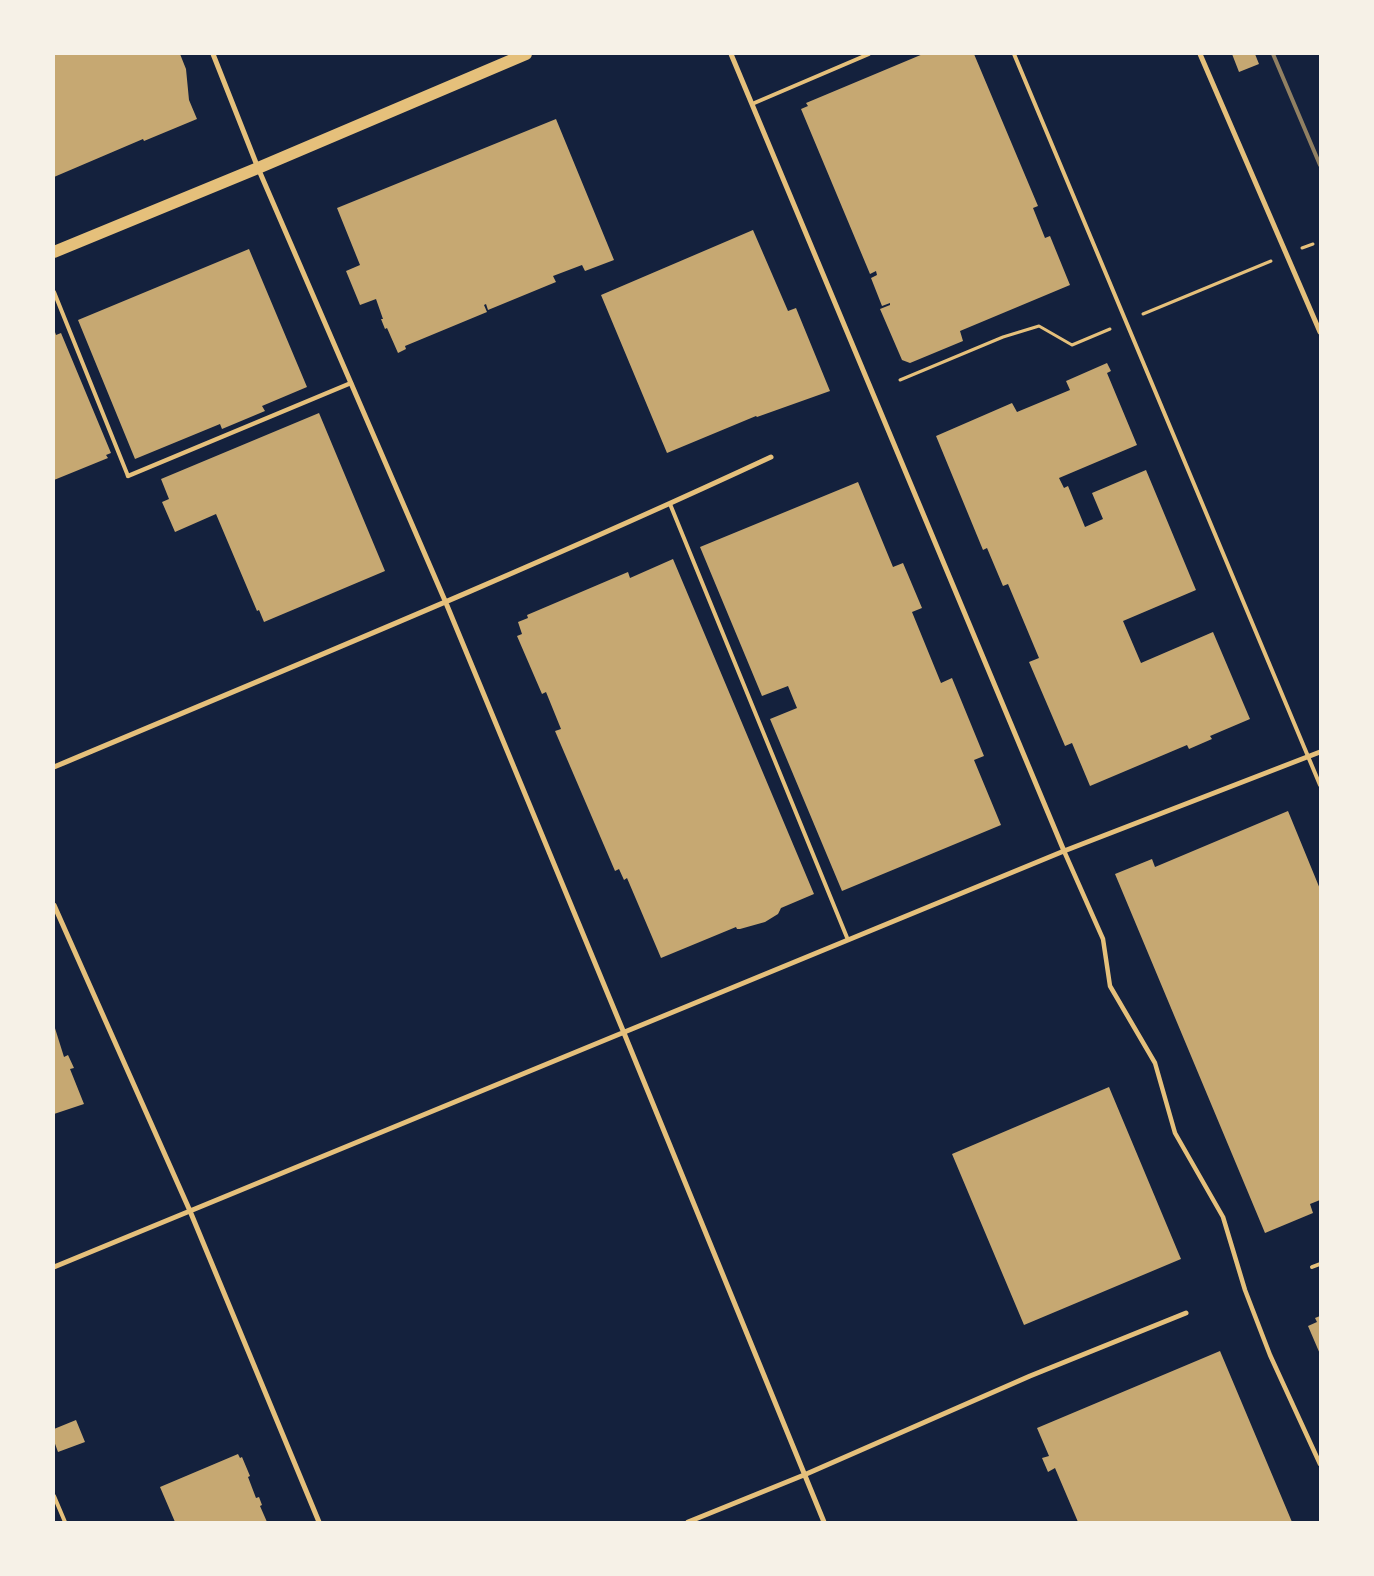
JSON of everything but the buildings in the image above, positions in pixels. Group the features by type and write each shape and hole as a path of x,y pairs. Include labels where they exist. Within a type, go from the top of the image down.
{"main road":[{"path":"54,252 526,54"}],"street":[{"path":"213,54 258,168 446,603 824,1522"},
{"path":"731,54 1064,851 1103,938 1110,986 1155,1063 1175,1133 1223,1217 1245,1290 1270,1356 1320,1464"},
{"path":"1200,54 1320,332"},
{"path":"128,476 351,383"},
{"path":"54,767 446,603 771,457"},
{"path":"54,1267 1064,851 1320,752"},
{"path":"54,904 190,1211 319,1522"},
{"path":"688,1522 804,1475 1030,1376 1186,1313"}],"lane":[{"path":"752,104 870,54"},
{"path":"1014,54 1320,785"},
{"path":"54,292 128,476"},
{"path":"670,504 848,940"},
{"path":"1312,1267 1320,1264"},
{"path":"54,1496 65,1522"}],"railway":[{"path":"1273,54 1320,165"}]}
